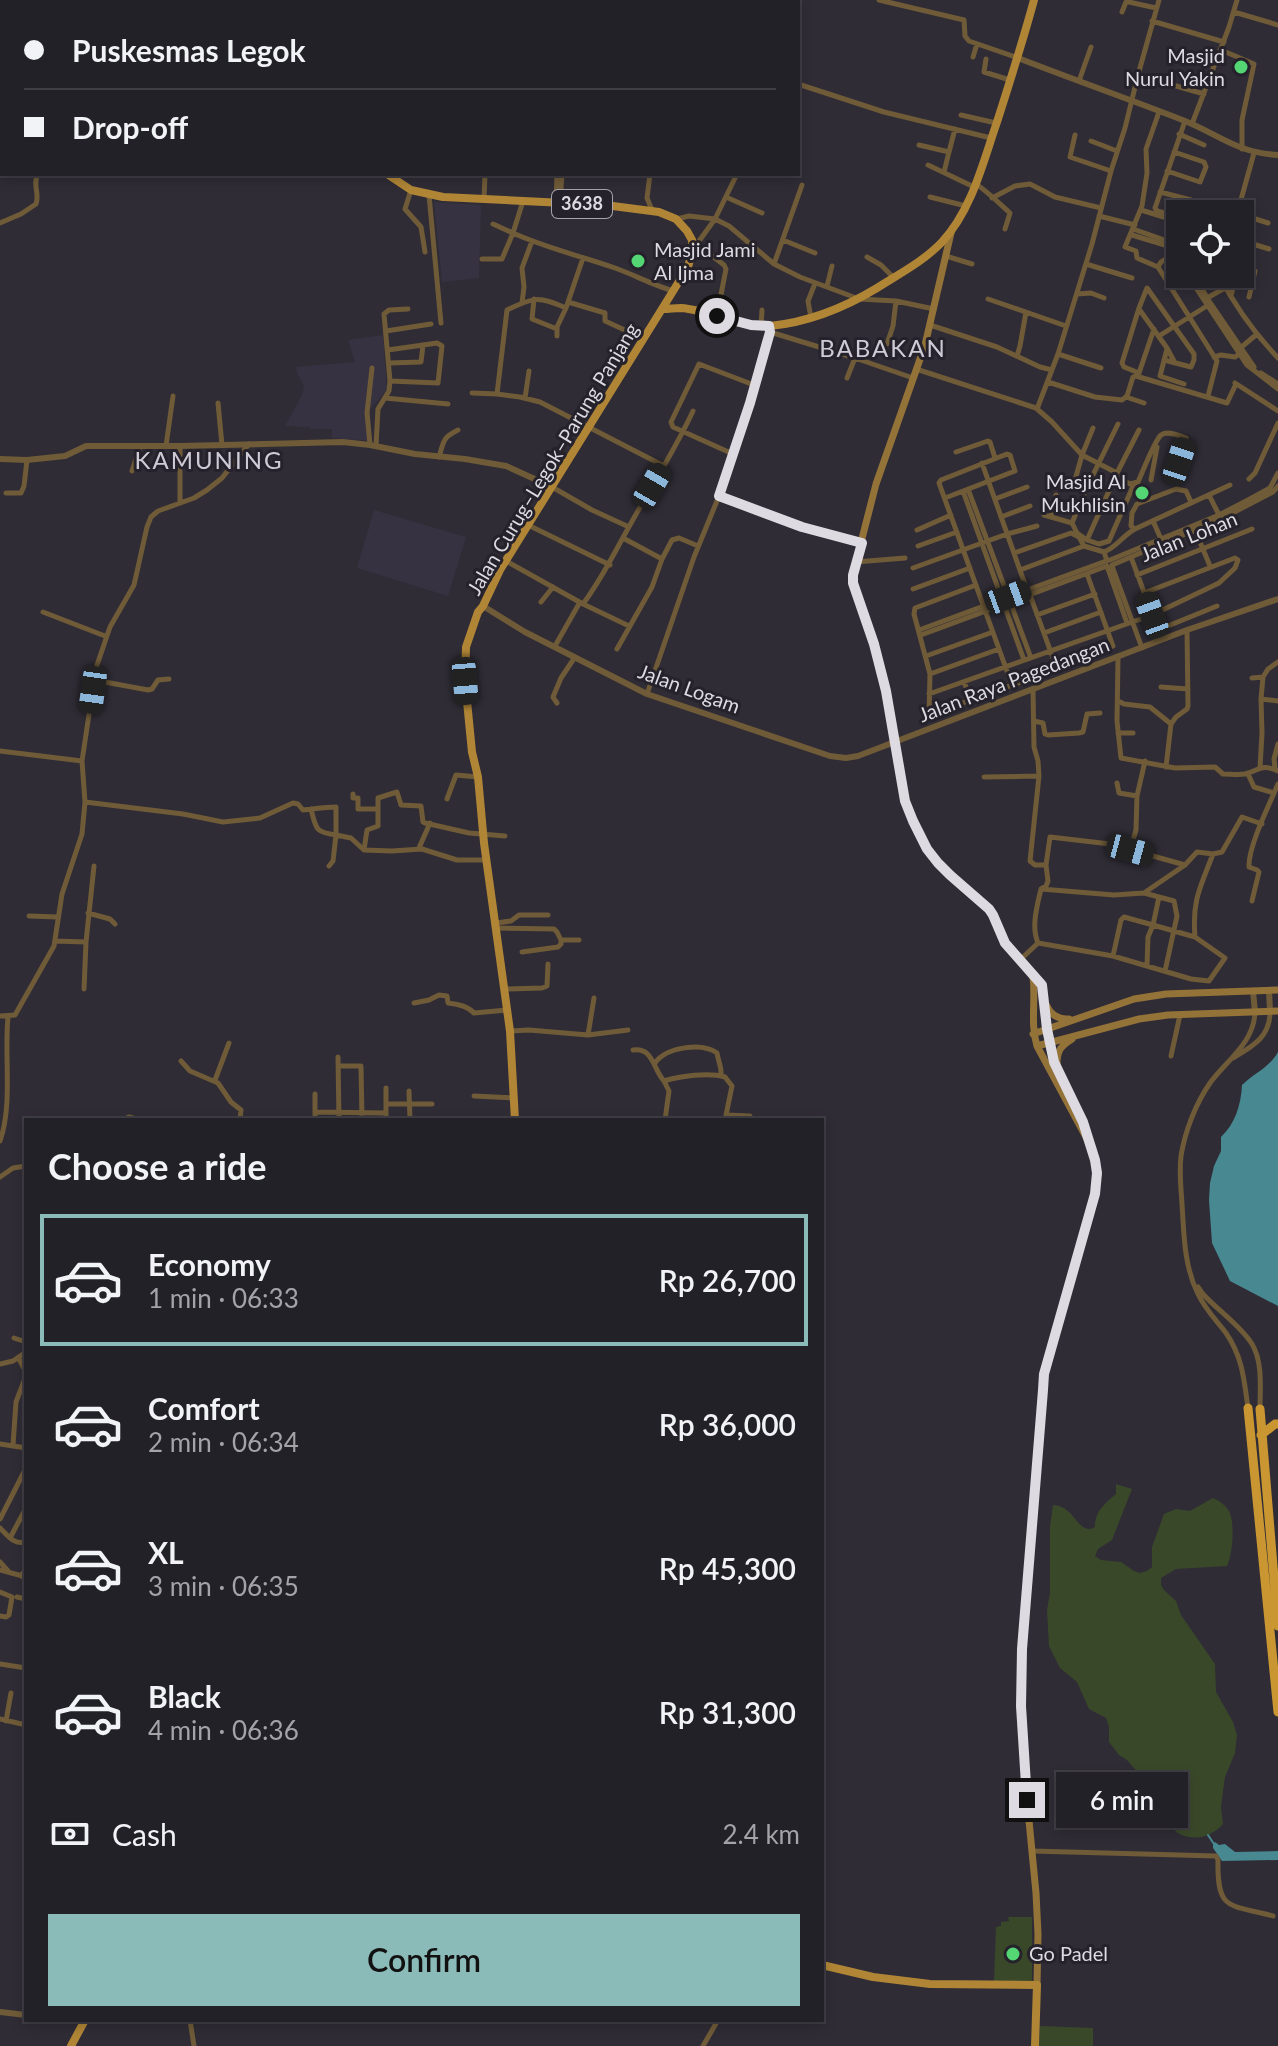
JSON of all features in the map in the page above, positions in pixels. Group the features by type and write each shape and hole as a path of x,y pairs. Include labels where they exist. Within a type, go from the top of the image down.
{"highway":[{"path":"1248,1408 1278,1712"},
{"path":"1260,1409 1278,1626"},
{"path":"1261,1435 1278,1424"}],"main road":[{"path":"663,309 682,308 766,328 811,318 859,299 941,244 966,206 975,185 1034,0"},
{"name":"3638","path":"390,176 411,190 429,195 652,210 676,219"},
{"path":"676,219 687,231 693,249"},
{"path":"952,230 930,325 876,484 853,575 855,591 874,644 896,742 905,801 927,849 950,875 989,909 1005,943 1042,985 1049,1012 1062,1019 1077,1019"},
{"name":"Jalan Curug–Legok–Parung Panjang","path":"515,1118 510,1031 486,860 478,777 472,752 466,647 475,619 505,561 672,295 688,267 693,249"},
{"path":"672,295 682,308"},
{"path":"1033,977 1033,1034 1037,1046 1089,1144"},
{"path":"1033,1034 1134,999 1166,994 1274,990"},
{"path":"1035,2046 1038,1934 1024,1769 1022,1649 1044,1374 1095,1194 1097,1173 1083,1122 1057,1068 1047,1029 1045,1000"},
{"path":"1037,1046 1139,1019 1274,1012"},
{"path":"1057,1068 1061,1046 1077,1035"},
{"path":"824,1965 873,1977 930,1984 1037,1985"},
{"path":"71,2046 84,2022"}],"street":[{"path":"879,0 964,20 967,39 977,44 1189,122 1242,149 1278,155"},
{"path":"1037,409 1086,264 1159,0"},
{"path":"1166,213 1156,209 1179,134 1204,94 1237,0"},
{"path":"1122,12 1129,2 1156,8"},
{"path":"1234,12 1278,25"},
{"path":"1152,21 1224,42"},
{"path":"973,57 977,44"},
{"path":"1079,82 1091,47"},
{"path":"1221,50 1254,64 1242,120 1242,149"},
{"path":"986,59 984,72 1011,80"},
{"path":"1138,75 1204,94"},
{"path":"800,85 884,112 991,138"},
{"path":"1159,112 1146,149 1147,173 1141,210 1125,247 1136,251 1137,258 1158,267 1218,363 1208,396"},
{"path":"961,115 996,123"},
{"path":"944,172 955,129"},
{"path":"1179,134 1204,145"},
{"path":"1075,135 1070,157 1111,171"},
{"path":"1091,141 1117,151"},
{"path":"919,145 949,152"},
{"path":"1167,171 1200,182 1206,167 1204,162 1174,152"},
{"path":"1242,200 1254,153"},
{"path":"928,165 987,191 1010,213 1005,229"},
{"path":"0,223 36,204 37,176"},
{"path":"484,200 485,176"},
{"path":"558,202 559,176"},
{"path":"650,176 647,198 652,210"},
{"path":"693,249 715,219 736,176"},
{"path":"992,198 1015,186 1030,184 1055,197 1101,208"},
{"path":"774,264 802,185"},
{"path":"411,190 405,209 421,227 425,252"},
{"path":"1160,192 1191,200"},
{"path":"429,195 441,323"},
{"path":"726,197 762,213"},
{"path":"930,197 966,206"},
{"path":"482,259 502,259 523,200"},
{"path":"1141,210 1166,216"},
{"path":"676,219 689,216 715,219 729,226 774,264 859,299 896,301 934,309"},
{"path":"1099,216 1166,244"},
{"path":"1254,219 1268,223"},
{"path":"493,224 532,241 613,267 672,295"},
{"path":"783,240 815,253"},
{"path":"522,303 522,268 532,241"},
{"path":"1254,244 1269,249"},
{"path":"711,255 726,269 717,316"},
{"path":"946,256 972,264"},
{"path":"867,257 894,278"},
{"path":"1158,267 1166,257"},
{"path":"534,299 532,319 557,332 583,258"},
{"path":"1086,264 1132,278"},
{"path":"827,286 832,266"},
{"path":"811,318 808,301 814,286"},
{"path":"1154,329 1139,373 1124,367 1122,363 1147,288 1194,354 1191,367 1164,360"},
{"path":"1199,288 1239,351 1278,386"},
{"path":"1159,336 1225,288 1278,358"},
{"path":"1231,297 1233,288"},
{"path":"1249,297 1251,288"},
{"path":"1077,294 1091,293 1104,298"},
{"path":"497,394 507,310 522,303 544,299 605,313 605,321 643,342"},
{"path":"988,299 1066,326"},
{"path":"887,344 896,301"},
{"path":"1139,308 1175,363"},
{"path":"373,445 378,409 389,391 390,381 385,312 408,309"},
{"path":"647,694 750,403 766,328 762,310"},
{"path":"1017,356 1026,312"},
{"path":"386,331 431,324"},
{"path":"930,325 997,347 1052,370"},
{"path":"766,328 913,378"},
{"path":"1214,357 1235,357 1257,334"},
{"path":"388,350 442,344 438,383 390,381"},
{"path":"389,363 421,362 423,345"},
{"path":"1167,348 1160,376 1184,384"},
{"path":"1058,354 1101,368"},
{"path":"847,378 855,358"},
{"path":"733,454 673,427 671,422 699,364 754,385"},
{"path":"372,368 367,413 373,445"},
{"path":"916,369 1037,409 1082,455 1134,484"},
{"path":"525,398 529,371"},
{"path":"1126,397 1136,376 1227,403 1235,383 1278,411"},
{"path":"1048,382 1095,397 1117,400 1126,397 1144,403"},
{"path":"472,393 540,402 664,466"},
{"path":"166,446 173,396"},
{"path":"384,398 448,404"},
{"path":"218,403 222,445"},
{"path":"555,646 610,565 693,411"},
{"path":"1249,479 1255,473 1278,423"},
{"path":"1072,523 1097,463 1118,424"},
{"path":"1075,480 1093,428"},
{"path":"439,457 442,442 458,430"},
{"path":"1086,543 1139,430"},
{"path":"1020,570 1086,543 1109,541 1134,484 1138,482 1161,435 1167,433 1186,438 1173,481"},
{"path":"956,452 988,441 995,458"},
{"path":"0,459 65,456 83,446 284,442 373,445 506,466 629,527"},
{"path":"1151,480 1157,442"},
{"path":"0,1016 15,1015 51,955 64,885 82,834 85,802 82,761 96,668 105,636 134,585 149,522 158,511 207,490 222,478 249,444"},
{"path":"180,446 180,502"},
{"path":"132,471 140,447"},
{"path":"945,498 1016,471 1009,454 941,480 939,484 1012,685"},
{"path":"6,493 21,493 27,460"},
{"path":"982,463 1057,669"},
{"path":"920,632 1131,557 1268,490 1278,473"},
{"path":"1104,552 1135,529 1230,485"},
{"path":"1028,592 1087,574 1161,539 1221,519 1273,492 1278,486"},
{"path":"995,499 1027,487"},
{"path":"1135,529 1131,526 1132,513 1137,504 1176,489 1186,491 1191,502"},
{"path":"966,490 1027,659"},
{"path":"1056,495 1048,516 1072,523 1086,543"},
{"path":"1209,495 1219,515"},
{"path":"719,496 802,527 862,543"},
{"path":"1001,517 1030,506"},
{"path":"917,530 951,515"},
{"path":"1153,521 1161,539"},
{"path":"528,525 610,565"},
{"path":"913,568 1037,526"},
{"path":"1194,528 1210,566"},
{"name":"Jalan Lohan","path":"1137,575 1252,529"},
{"path":"918,546 957,532"},
{"path":"1014,553 1071,533 1104,552 1142,648"},
{"path":"623,538 662,559"},
{"path":"617,649 652,587 672,540 676,538 698,546"},
{"path":"1131,557 1158,630 1217,606"},
{"path":"856,562 905,558"},
{"path":"929,694 1152,615 1219,583 1235,568 1238,560 1235,558 1210,566 1144,593"},
{"path":"505,561 629,626"},
{"path":"913,589 970,568"},
{"path":"976,585 915,608 930,674 930,715 1113,646 1087,574"},
{"path":"541,602 553,587"},
{"path":"1037,615 1095,594"},
{"name":"Jalan Raya Pagedangan","path":"896,742 1187,630 1278,599"},
{"name":"Jalan Logam","path":"483,606 525,632 647,694 830,756 858,756 896,742"},
{"path":"43,612 105,636"},
{"path":"1044,633 1101,612"},
{"path":"1166,767 1171,724 1187,709 1187,630"},
{"path":"926,656 993,632"},
{"path":"930,674 999,649"},
{"path":"557,703 553,698 561,678 575,657"},
{"path":"1118,658 1121,758 1166,767 1215,767 1223,774 1248,774 1260,768 1276,770 1274,759 1278,744"},
{"path":"1260,768 1263,677 1278,662"},
{"path":"1252,678 1263,677"},
{"path":"94,680 148,690 158,680 169,679"},
{"path":"964,682 971,700"},
{"path":"1161,687 1188,689"},
{"path":"1033,690 1034,747 1039,776 1030,861 1035,865 1046,865"},
{"path":"1261,699 1278,701"},
{"path":"1118,701 1150,707 1171,724"},
{"path":"1034,721 1043,723 1048,735 1079,733 1085,728 1087,714 1100,713"},
{"path":"1118,733 1133,733"},
{"path":"0,751 82,761"},
{"path":"1130,850 1136,830 1137,796 1145,761"},
{"path":"1248,774 1254,787 1274,793"},
{"path":"447,799 456,775 478,777"},
{"path":"984,777 1039,776"},
{"path":"1117,783 1119,793 1137,796"},
{"path":"1252,901 1259,872 1248,865 1278,784"},
{"path":"364,850 367,830 378,826 379,797 398,792 401,805 421,806 423,822 469,833 505,836"},
{"path":"353,794 353,798 358,798 358,809 378,809"},
{"path":"85,802 218,822 260,818 293,803 302,810 336,807 333,861 329,866"},
{"path":"311,809 318,831 351,838 364,850 419,848 457,860 486,860"},
{"path":"1144,893 1185,865 1199,851 1213,854 1223,851 1241,818 1262,824"},
{"path":"419,848 430,823"},
{"path":"1038,943 1035,930 1041,889 1048,881 1046,865 1050,837 1098,842 1185,865"},
{"path":"1195,937 1193,918 1196,898 1213,854"},
{"path":"84,989 94,866"},
{"path":"1041,889 1114,895 1144,893 1173,900 1177,916 1165,971"},
{"path":"1147,965 1148,937 1159,897"},
{"path":"88,913 110,919 115,924"},
{"path":"495,925 523,914 548,915"},
{"path":"29,916 58,917"},
{"path":"1038,943 1113,956 1191,979 1209,981 1225,958 1195,937 1123,918 1113,956"},
{"path":"495,925 554,929 561,940 558,947 522,952"},
{"path":"561,940 579,940"},
{"path":"55,941 86,942"},
{"path":"1020,960 1038,943"},
{"path":"504,989 547,986 548,964"},
{"path":"1229,1060 1254,1046 1265,1035 1274,1012 1274,990"},
{"path":"1248,1408 1242,1365 1191,1279 1187,1261 1181,1157 1195,1110 1210,1083 1245,1043 1253,1028 1253,991"},
{"path":"414,1003 442,995 448,997 448,1003 474,1013 507,1010"},
{"path":"588,1035 594,998"},
{"path":"1171,1056 1180,1015"},
{"path":"0,1141 7,1089 8,1017"},
{"path":"510,1031 588,1035 628,1030"},
{"path":"215,1080 229,1043"},
{"path":"655,1063 660,1055 674,1049 710,1048 717,1053 721,1075"},
{"path":"633,1050 643,1049 655,1063 669,1091 665,1118"},
{"path":"338,1057 339,1118"},
{"path":"181,1061 194,1073 215,1080 241,1110 240,1118"},
{"path":"338,1066 361,1066 362,1118"},
{"path":"664,1081 682,1076 721,1075 732,1086 726,1118 750,1116"},
{"path":"315,1112 362,1112 386,1117 386,1088"},
{"path":"409,1091 410,1118"},
{"path":"315,1094 315,1118"},
{"path":"474,1096 515,1098"},
{"path":"386,1104 432,1104"},
{"path":"0,1177 13,1168 24,1166"},
{"path":"1187,1261 1202,1293 1253,1346 1258,1363 1260,1409"},
{"path":"14,1338 24,1341"},
{"path":"0,1364 19,1359 24,1354"},
{"path":"19,1359 24,1370"},
{"path":"13,1445 16,1402 24,1380"},
{"path":"0,1444 24,1448"},
{"path":"0,1519 24,1472"},
{"path":"10,1538 24,1512"},
{"path":"0,1528 17,1543 24,1542"},
{"path":"0,1562 9,1572"},
{"path":"0,1570 24,1576"},
{"path":"0,1592 10,1595 12,1600 9,1615 0,1616"},
{"path":"17,1597 24,1599"},
{"path":"0,1664 24,1668"},
{"path":"11,1693 3,1720 24,1725"},
{"path":"1032,1851 1216,1856 1219,1892 1224,1899 1240,1908 1273,1916"},
{"path":"0,2012 24,2015"},
{"path":"190,2022 194,2046"},
{"path":"703,2046 716,2022"}],"shaded area":[{"path":"434,202 481,205 479,278 442,282"},
{"path":"383,335 387,390 370,409 372,441 332,438 332,429 285,426 304,386 296,367 355,362 348,340"},
{"path":"374,510 466,537 448,596 357,568"}],"green space":[{"path":"1116,1484 1132,1489 1112,1540 1098,1549 1095,1556 1101,1560 1121,1562 1140,1573 1152,1567 1152,1547 1164,1514 1176,1509 1190,1511 1213,1498 1224,1505 1231,1516 1231,1554 1227,1566 1176,1569 1161,1578 1164,1590 1176,1601 1181,1615 1215,1664 1216,1692 1237,1735 1235,1753 1225,1777 1221,1807 1223,1824 1213,1833 1201,1837 1188,1837 1176,1832 1155,1788 1109,1742 1106,1718 1089,1709 1077,1682 1060,1668 1049,1646 1047,1610 1053,1505 1066,1510 1084,1528 1095,1527 1098,1513 1116,1494"},
{"name":"Go Padel","path":"1008,1917 1032,1917 1032,1982 994,1981 996,1927 1001,1926 1001,1922 1009,1921"},
{"path":"1040,2026 1093,2028 1093,2046 1039,2046"}],"water":[{"path":"1278,1052 1278,1306 1230,1281 1212,1243 1209,1200 1214,1166 1221,1151 1221,1137 1236,1114 1242,1085"},
{"path":"1215,1842 1225,1844 1235,1852 1278,1851 1278,1860 1222,1861 1213,1848"}],"waterway":[{"path":"1208,1835 1214,1844"}],"place":[{"name":"Masjid Nurul Yakin","path":"1241,67"},
{"name":"Masjid Jami Al Ijma","path":"638,261"},
{"name":"Masjid Al Mukhlisin","path":"1142,493"},
{"name":"Go Padel","path":"1013,1954"}],"district":[{"name":"BABAKAN","path":"883,349"},
{"name":"KAMUNING","path":"209,461"}],"route":[{"path":"717,316 751,325 769,326 770,332 719,496 802,527 862,543 853,583 886,691 905,801 927,849 950,875 989,909 1005,943 1042,985 1054,1062 1093,1150 1097,1173 1095,1194 1044,1374 1022,1649 1021,1706 1027,1800"}]}
